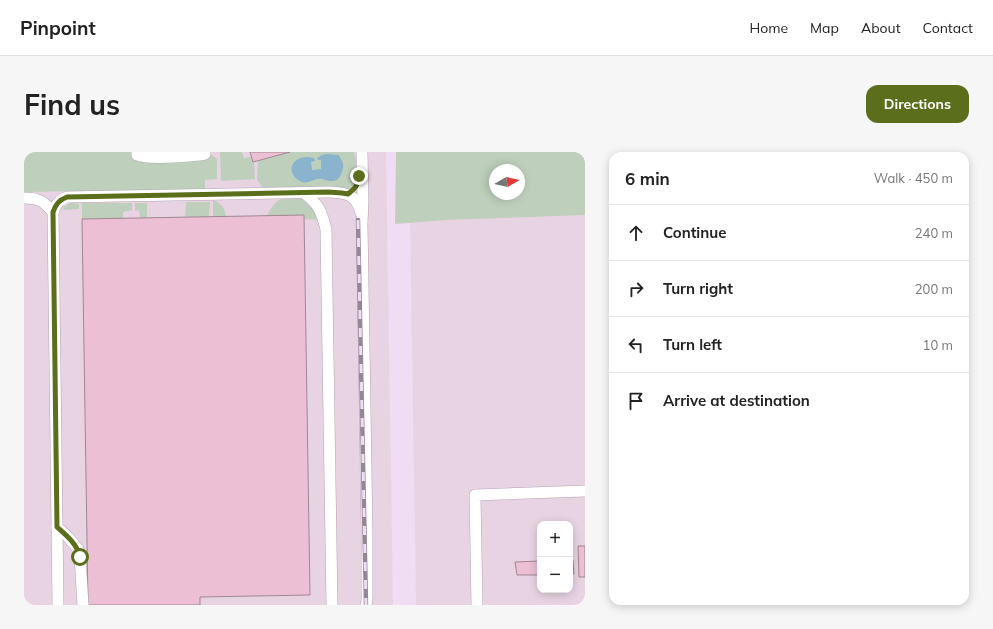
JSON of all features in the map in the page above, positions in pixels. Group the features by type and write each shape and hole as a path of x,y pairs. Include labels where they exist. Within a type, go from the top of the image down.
{"lane":[{"path":"137,152 137,155 141,156 157,157 200,155 205,154 205,152"},
{"path":"348,194 358,182 361,152"},
{"path":"361,152 364,200 362,217 367,532 366,602"},
{"path":"28,198 328,192 348,194 355,199 362,217"},
{"path":"304,193 318,206 326,229 332,605"},
{"path":"58,605 53,212 56,204 60,200 67,197"},
{"path":"28,198 38,199 53,212"},
{"path":"477,605 475,495 585,491"},
{"path":"57,527 78,549 80,557 83,605"}],"shaded area":[{"path":"24,152 386,152 393,605 24,605"},
{"path":"409,152 585,152 585,605 416,605"}],"green space":[{"path":"24,152 131,152 132,157 138,162 177,161 209,153 217,159 217,179 205,180 205,189 24,192"},
{"path":"220,152 242,152 244,158 251,157 254,162 255,179 221,181"},
{"path":"290,152 354,152 356,159 356,178 352,188 344,191 265,190 257,180 258,161"},
{"path":"396,152 585,152 585,215 446,220 395,224"},
{"path":"286,197 297,197 305,201 310,206 318,220 267,216 273,206 280,199"},
{"path":"213,200 222,206 226,217 213,217"},
{"path":"186,202 210,202 209,217 185,217"},
{"path":"70,203 79,204 79,209 62,210"},
{"path":"82,203 132,203 132,210 123,212 123,218 82,219"},
{"path":"135,203 147,203 147,218 140,218 139,210 135,211"}],"water":[{"path":"327,154 339,155 343,163 342,172 338,179 329,181 320,179 305,183 295,178 292,166 298,159 302,157 314,158 315,161 311,162 312,170 321,169 321,160 318,160 317,158"}],"building":[{"path":"250,152 290,152 253,162"},
{"path":"304,215 310,595 200,597 200,605 88,605 82,219"},
{"path":"578,546 585,546 585,577 579,577"},
{"path":"537,561 537,575 517,575 515,562"}],"railway":[{"path":"358,220 366,605"}],"route":[{"path":"80,557 78,549 57,527 53,212 56,204 60,200 67,197 328,192 348,194 356,186 359,176"}]}
